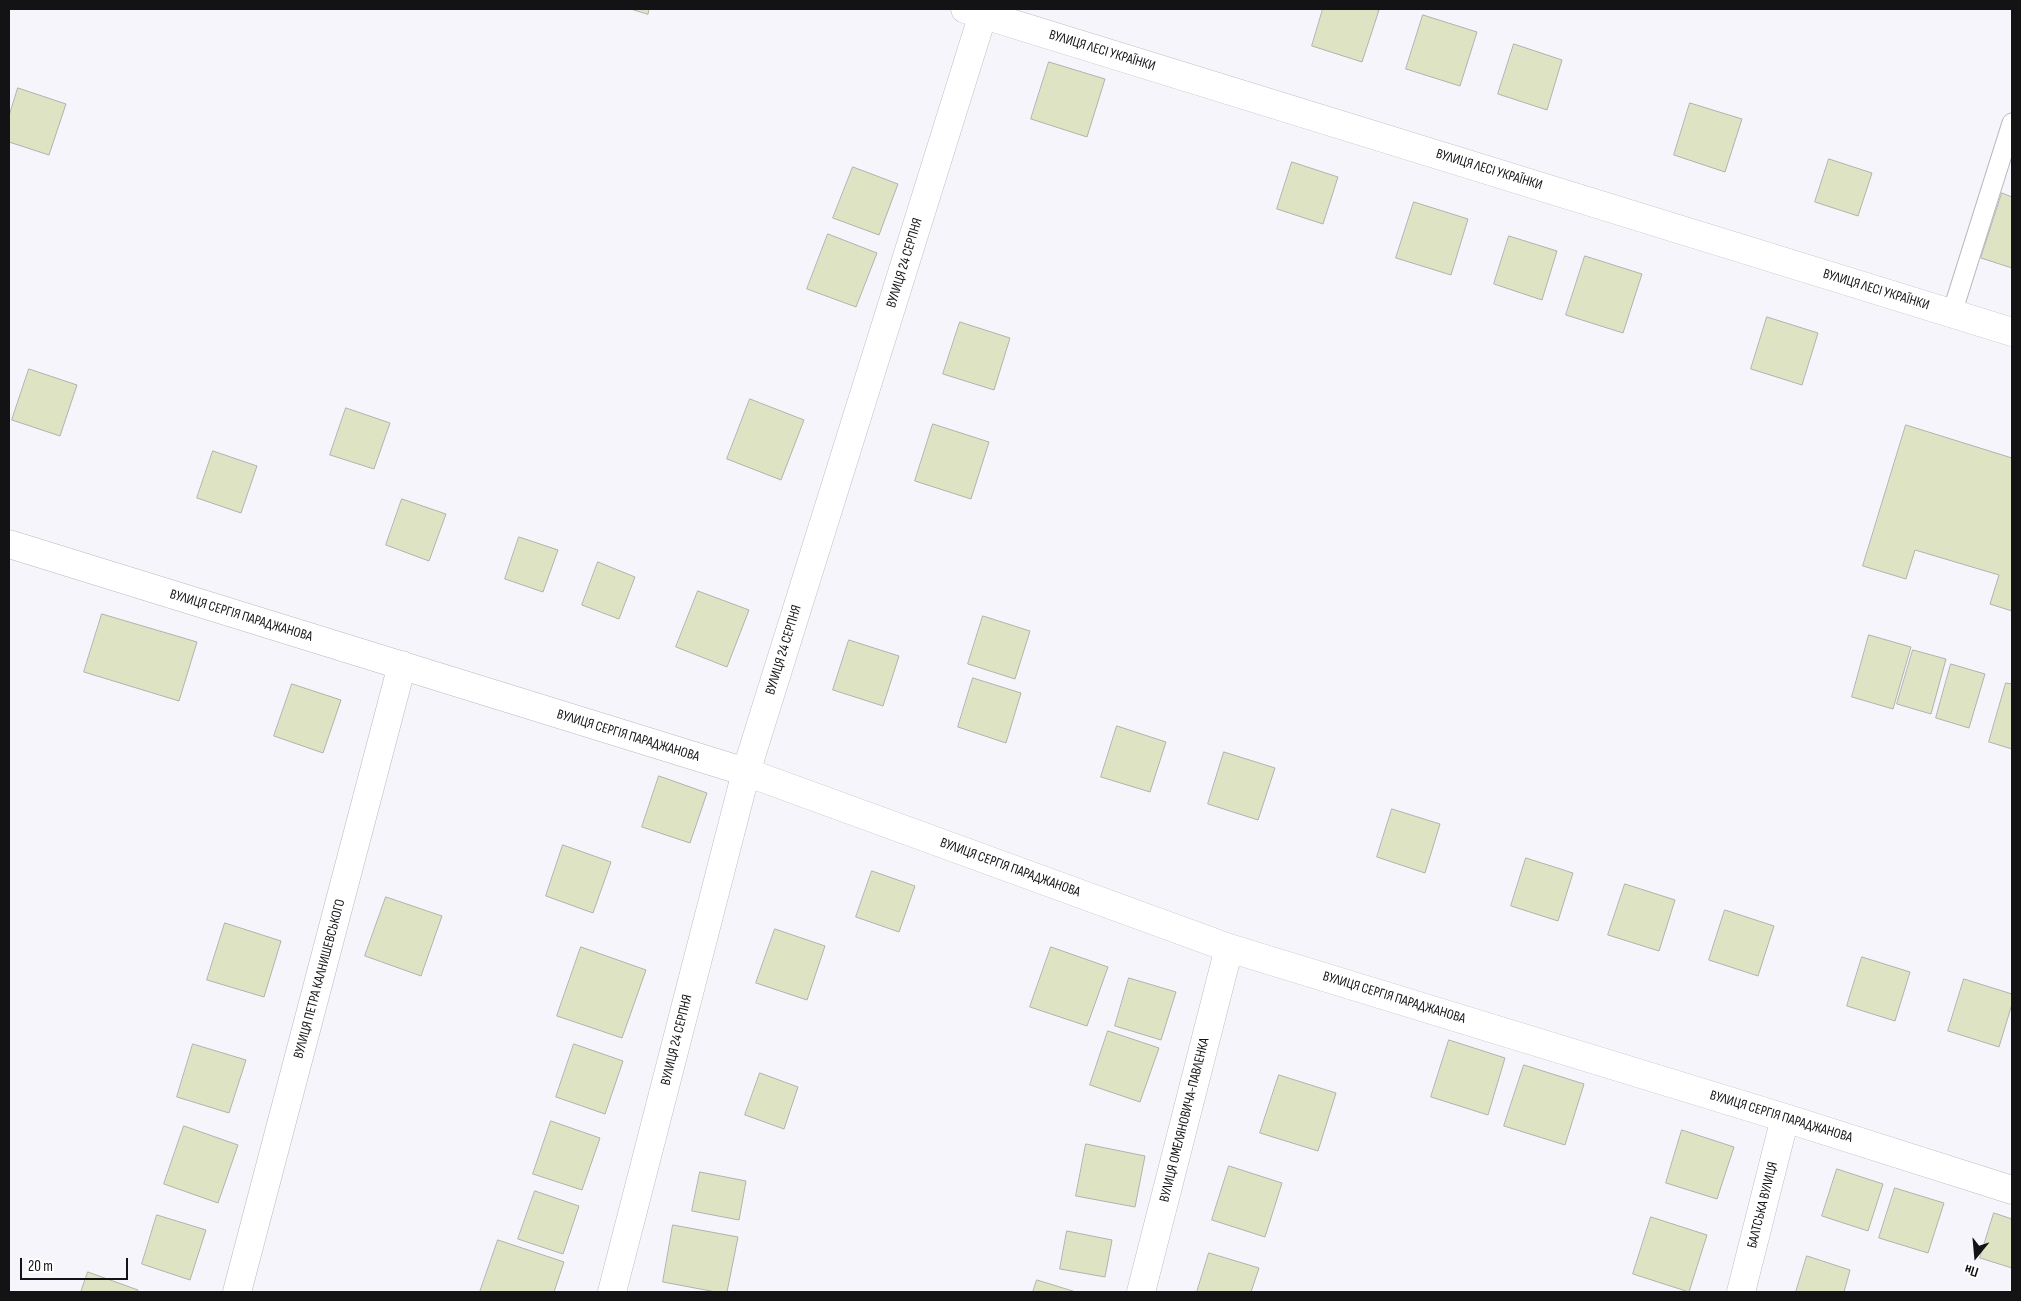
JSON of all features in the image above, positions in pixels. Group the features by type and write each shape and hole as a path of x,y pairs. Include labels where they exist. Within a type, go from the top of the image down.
{"street":[{"name":"ВУЛИЦЯ ЛЕСІ УКРАЇНКИ","path":"974,12 2012,332"},
{"name":"ВУЛИЦЯ 24 СЕРПНЯ","path":"612,1292 746,772 974,12"},
{"name":"ВУЛИЦЯ СЕРГІЯ ПАРАДЖАНОВА","path":"9,544 746,772 1229,948 1785,1118 2012,1190"},
{"name":"ВУЛИЦЯ ПЕТРА КАЛНИШЕВСЬКОГО","path":"237,1292 402,665"},
{"name":"ВУЛИЦЯ ОМЕЛЯНОВИЧА-ПАВЛЕНКА","path":"1141,1292 1229,948"},
{"name":"БАЛТСЬКА ВУЛИЦЯ","path":"1741,1292 1785,1118"}],"lane":[{"path":"1952,313 1977,240 2012,123"}],"building":[{"path":"631,9 649,9 648,14"},
{"path":"1323,9 1379,10 1362,62 1312,46"},
{"path":"1423,15 1477,32 1460,86 1406,69"},
{"path":"1514,44 1562,60 1547,110 1498,94"},
{"path":"1049,62 1105,79 1087,137 1031,119"},
{"path":"18,88 66,104 49,155 9,142 9,116"},
{"path":"1690,103 1742,119 1725,172 1674,155"},
{"path":"1829,159 1872,173 1858,216 1815,202"},
{"path":"1292,162 1338,177 1323,224 1277,209"},
{"path":"853,167 898,184 879,235 833,218"},
{"path":"2002,193 2012,197 2012,268 1981,258"},
{"path":"1414,202 1468,219 1451,275 1396,258"},
{"path":"828,234 877,253 856,307 807,289"},
{"path":"1509,236 1557,251 1542,300 1494,284"},
{"path":"1585,256 1642,274 1623,333 1566,315"},
{"path":"1767,317 1818,333 1802,385 1751,369"},
{"path":"960,322 1010,338 994,390 943,374"},
{"path":"29,369 77,385 60,436 12,420"},
{"path":"750,399 804,420 781,480 727,459"},
{"path":"346,408 390,423 374,469 330,455"},
{"path":"933,424 989,442 971,499 915,481"},
{"path":"1906,425 2012,458 2012,611 1990,604 1999,575 1915,550 1906,579 1863,566"},
{"path":"213,451 257,466 241,513 197,498"},
{"path":"402,499 446,514 429,561 386,545"},
{"path":"519,537 558,550 543,592 505,579"},
{"path":"598,562 635,577 619,619 582,605"},
{"path":"698,591 749,610 727,667 676,647"},
{"path":"102,614 197,642 179,701 84,672"},
{"path":"983,616 1030,631 1015,679 968,664"},
{"path":"1869,635 1911,647 1893,709 1852,697"},
{"path":"849,640 899,656 883,706 833,690"},
{"path":"1913,650 1946,659 1931,714 1897,704"},
{"path":"1951,664 1985,674 1969,728 1936,718"},
{"path":"973,678 1021,693 1006,743 958,727"},
{"path":"2006,683 2012,684 2012,749 1989,742"},
{"path":"292,684 341,700 323,753 274,736"},
{"path":"1117,726 1166,742 1150,792 1101,777"},
{"path":"1224,752 1275,768 1258,820 1208,804"},
{"path":"659,776 707,793 690,843 642,827"},
{"path":"1392,809 1440,824 1425,873 1377,857"},
{"path":"563,845 611,862 593,913 546,896"},
{"path":"1526,858 1573,873 1558,921 1511,906"},
{"path":"872,871 915,886 899,932 856,917"},
{"path":"1625,884 1675,900 1659,951 1608,935"},
{"path":"386,897 442,916 421,976 365,956"},
{"path":"1725,910 1774,926 1758,976 1709,960"},
{"path":"225,923 281,941 264,997 207,980"},
{"path":"775,929 825,946 807,1000 756,983"},
{"path":"581,947 646,970 622,1038 557,1016"},
{"path":"1051,947 1108,967 1087,1026 1030,1007"},
{"path":"1862,957 1910,972 1895,1021 1847,1006"},
{"path":"1129,978 1176,992 1161,1040 1115,1026"},
{"path":"1964,979 2012,994 2012,1004 1999,1047 1948,1031"},
{"path":"1108,1031 1159,1048 1140,1102 1090,1085"},
{"path":"1449,1040 1505,1058 1488,1115 1431,1097"},
{"path":"193,1044 246,1060 229,1113 177,1097"},
{"path":"574,1044 623,1061 605,1114 556,1097"},
{"path":"1524,1065 1584,1084 1565,1145 1504,1126"},
{"path":"760,1073 798,1087 784,1129 745,1115"},
{"path":"1279,1075 1336,1093 1318,1151 1260,1133"},
{"path":"551,1121 600,1138 582,1190 533,1174"},
{"path":"184,1126 238,1145 218,1203 164,1184"},
{"path":"1682,1130 1734,1147 1717,1199 1666,1183"},
{"path":"1086,1144 1145,1156 1135,1207 1076,1196"},
{"path":"1229,1166 1282,1183 1265,1237 1212,1220"},
{"path":"1837,1169 1883,1184 1868,1231 1822,1216"},
{"path":"700,1172 746,1181 739,1220 692,1211"},
{"path":"1895,1188 1944,1203 1928,1253 1879,1238"},
{"path":"535,1191 579,1206 563,1254 518,1239"},
{"path":"1994,1213 2012,1219 2012,1268 1980,1258"},
{"path":"157,1215 206,1230 190,1280 142,1264"},
{"path":"1651,1217 1707,1235 1689,1292 1633,1274"},
{"path":"673,1225 738,1237 727,1292 716,1292 663,1282"},
{"path":"1067,1231 1112,1240 1105,1277 1060,1269"},
{"path":"498,1240 564,1262 554,1292 480,1292"},
{"path":"1209,1253 1259,1268 1251,1292 1197,1292"},
{"path":"1807,1256 1850,1270 1844,1292 1796,1292"},
{"path":"88,1272 138,1290 137,1292 81,1292"},
{"path":"1037,1280 1076,1292 1033,1292"}]}
